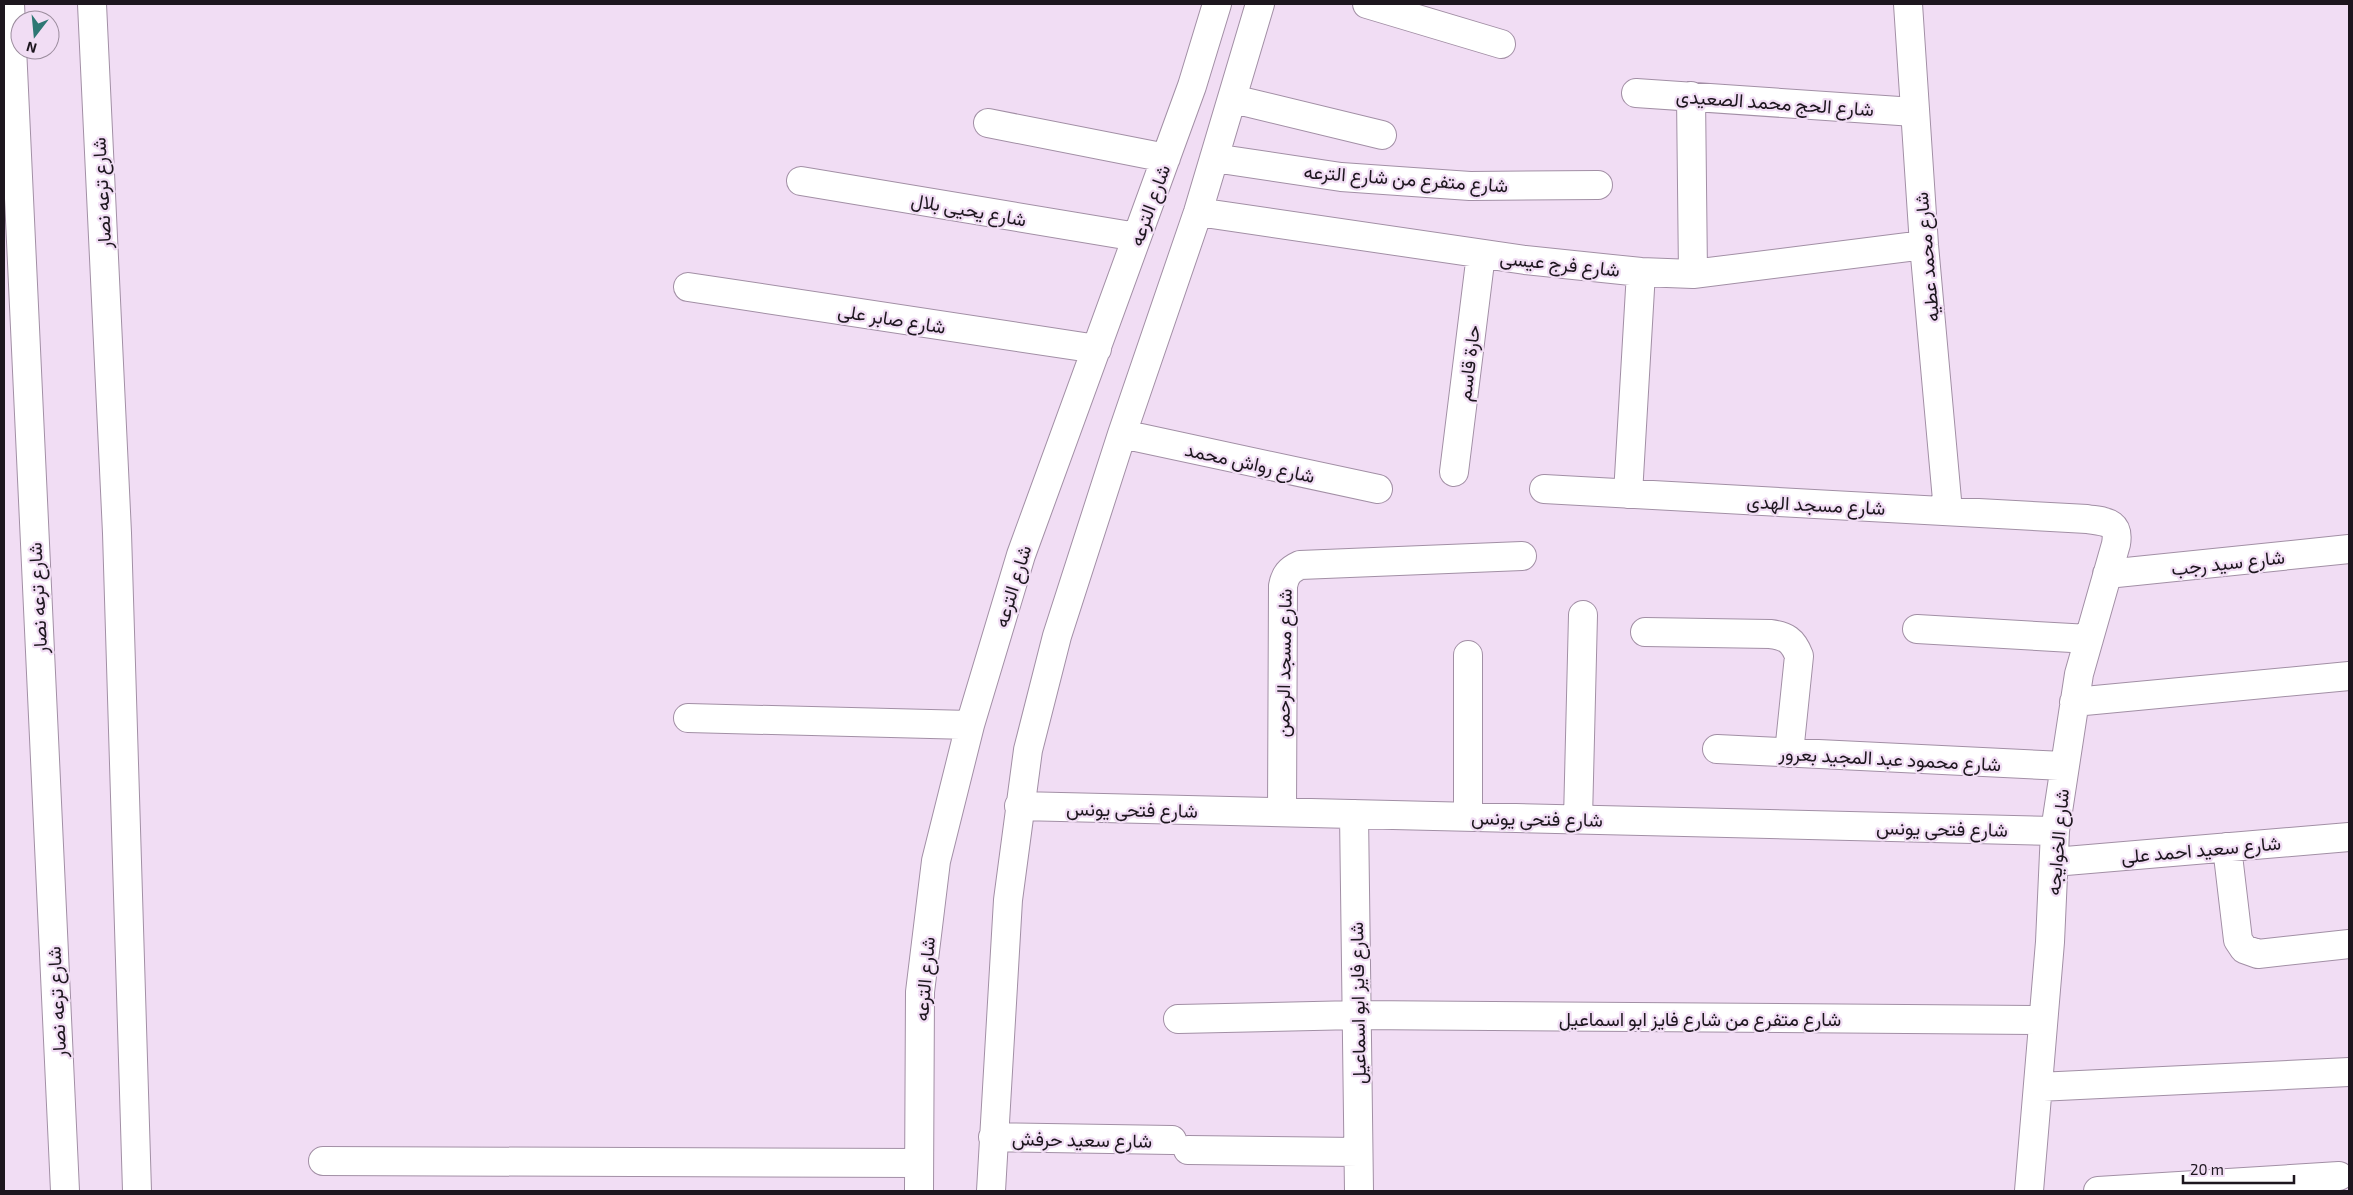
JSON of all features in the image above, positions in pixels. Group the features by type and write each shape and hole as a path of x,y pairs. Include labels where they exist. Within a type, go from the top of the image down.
{"street":[{"name":"شارع ترعه نصار","path":"10,4 64,1191"},
{"name":"شارع ترعه نصار","path":"92,4 117,533 137,1191"},
{"name":"شارع الترعه","path":"919,1191 920,992 936,861 970,726 1021,555 1192,86 1217,4"},
{"path":"991,1191 1008,900 1019,806 1028,750 1058,636 1122,434 1198,212 1260,4"},
{"path":"1367,4 1501,44"},
{"name":"شارع محمد عطيه","path":"1908,4 1924,245 1948,511"},
{"name":"شارع الحج محمد الصعيدى","path":"1636,93 1914,112"},
{"path":"1691,96 1693,274"},
{"path":"1233,99 1382,135"},
{"path":"988,123 1166,158"},
{"name":"شارع متفرع من شارع الترعه","path":"1214,158 1341,177 1470,186 1598,185"},
{"name":"شارع يحيى بلال","path":"801,181 1137,238"},
{"name":"شارع فرج عيسى","path":"1198,212 1481,254 1641,272 1693,274 1924,245"},
{"name":"حارة قاسم","path":"1454,472 1481,254"},
{"path":"1628,494 1641,272"},
{"name":"شارع صابر على","path":"688,287 1097,349"},
{"name":"شارع رواش محمد","path":"1122,434 1378,489"},
{"name":"شارع مسجد الهدى","path":"1544,489 2087,519"},
{"name":"شارع الخوايجه","path":"2029,1191 2050,942 2055,831 2079,674 2117,533 2114,527 2107,522 2087,519"},
{"name":"شارع سيد رجب","path":"2107,574 2349,549"},
{"name":"شارع مسجد الرحمن","path":"1282,812 1284,586 1285,577 1291,569 1300,565 1522,556"},
{"path":"1578,819 1583,615"},
{"path":"1917,629 2089,639"},
{"path":"1644,632 1770,634 1783,636 1794,643 1799,656 1789,752"},
{"path":"1468,655 1468,816"},
{"path":"2074,702 2349,676"},
{"path":"688,718 970,726"},
{"name":"شارع محمود عبد المجيد بعرور","path":"1716,749 2064,766"},
{"name":"شارع فتحى يونس","path":"1019,806 2055,831"},
{"name":"شارع فايز ابو اسماعيل","path":"1354,814 1359,1191"},
{"name":"شارع سعيد احمد على","path":"2054,862 2349,837"},
{"path":"2227,847 2238,940 2244,949 2258,954 2349,944"},
{"name":"شارع متفرع من شارع فايز ابو اسماعيل","path":"1178,1019 1357,1015 2043,1020"},
{"path":"2038,1088 2349,1072"},
{"name":"شارع سعيد حرفش","path":"993,1136 1358,1152"},
{"path":"324,1161 919,1163"},
{"path":"2098,1191 2339,1176"}]}
